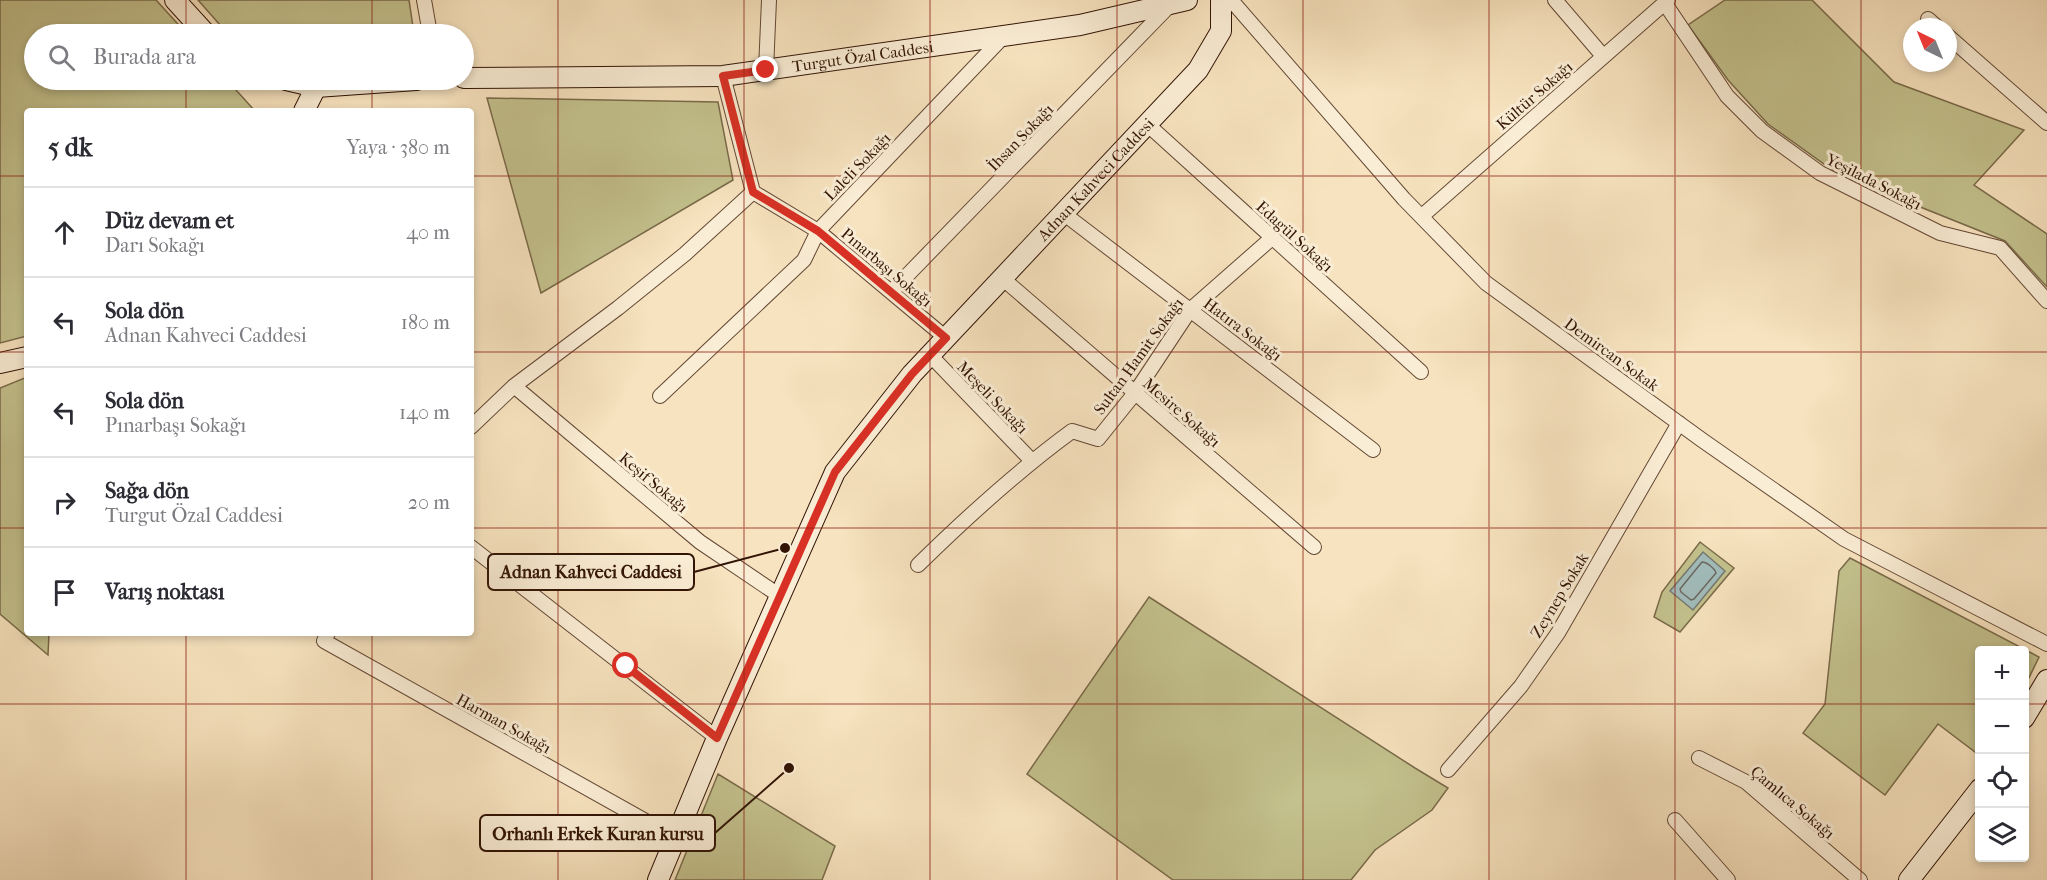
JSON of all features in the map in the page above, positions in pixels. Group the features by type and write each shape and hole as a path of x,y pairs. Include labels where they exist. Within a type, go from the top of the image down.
{"street":[{"path":"175,0 197,24"},
{"path":"424,0 428,24"},
{"path":"766,70 769,0"},
{"name":"Adnan Kahveci Caddesi","path":"658,880 717,738 835,472 912,374 1198,70 1221,31 1221,0"},
{"name":"Demircan Sokak","path":"1231,0 1422,216 1486,283 1844,539 2047,644"},
{"path":"1555,0 1603,56"},
{"name":"Kültür Sokağı","path":"1422,216 1666,1"},
{"name":"Yeşilada Sokağı","path":"1666,1 1727,96 1762,131 1820,173 1940,232 2000,249 2047,301"},
{"name":"Turgut Özal Caddesi","path":"474,78 723,76 1080,25 1179,2"},
{"name":"İhsan Sokağı","path":"891,292 1179,2"},
{"name":"Laleli Sokağı","path":"660,396 804,260 818,231 1004,36"},
{"path":"1957,44 2047,123"},
{"path":"474,425 514,386 685,254 753,192 723,76"},
{"path":"306,108 314,90"},
{"name":"Edagül Sokağı","path":"1148,124 1421,372"},
{"name":"Pınarbaşı Sokağı","path":"753,192 818,231 946,338"},
{"name":"Hatıra Sokağı","path":"1063,213 1373,450"},
{"name":"Sultan Hamit Sokağı","path":"918,565 975,509 1032,461 1072,432 1098,439 1134,393 1190,310 1273,237"},
{"name":"Mesire Sokağı","path":"1002,278 1314,547"},
{"name":"Meşeli Sokağı","path":"930,355 1032,461"},
{"path":"0,363 24,358"},
{"name":"Keşif Sokağı","path":"514,386 700,542 780,596"},
{"name":"Zeynep Sokak","path":"1448,770 1521,686 1557,633 1679,423"},
{"path":"474,549 717,738"},
{"name":"Harman Sokağı","path":"326,636 324,640 676,838"},
{"path":"2029,711 2047,680"},
{"name":"Çamlıca Sokağı","path":"1699,759 1746,782 1860,880"},
{"path":"1909,880 1975,795"},
{"path":"1675,820 1728,880"}],"shaded area":[{"path":"0,0 156,0 178,24 24,24 24,90 236,90 252,108 24,108 24,337 0,343"},
{"path":"198,0 409,0 413,24 219,24"},
{"path":"1725,0 1812,0 1894,82 2024,130 1974,185 2047,234 2047,287 2005,241 1838,174 1768,124 1728,80 1688,25"},
{"path":"487,98 718,102 733,180 541,293"},
{"path":"24,378 24,634 0,614 0,388"},
{"path":"1700,542 1734,568 1680,632 1654,617 1662,592"},
{"path":"1850,558 2018,646 1975,646 1975,752 1938,724 1885,795 1803,733 1825,704 1839,571"},
{"path":"1149,597 1448,788 1432,810 1375,850 1351,880 1173,880 1027,774"},
{"path":"26,636 49,636 48,655"},
{"path":"2029,652 2039,657 2029,678"},
{"path":"718,774 835,846 822,880 675,880"}],"water":[{"path":"1703,552 1725,571 1693,610 1670,591"}],"place":[{"name":"Adnan Kahveci Caddesi","path":"785,548"},
{"name":"Orhanlı Erkek Kuran kursu","path":"789,768"}],"route":[{"path":"626,666 717,738 835,472 912,374 946,338 818,231 753,192 723,76 766,70"}]}
